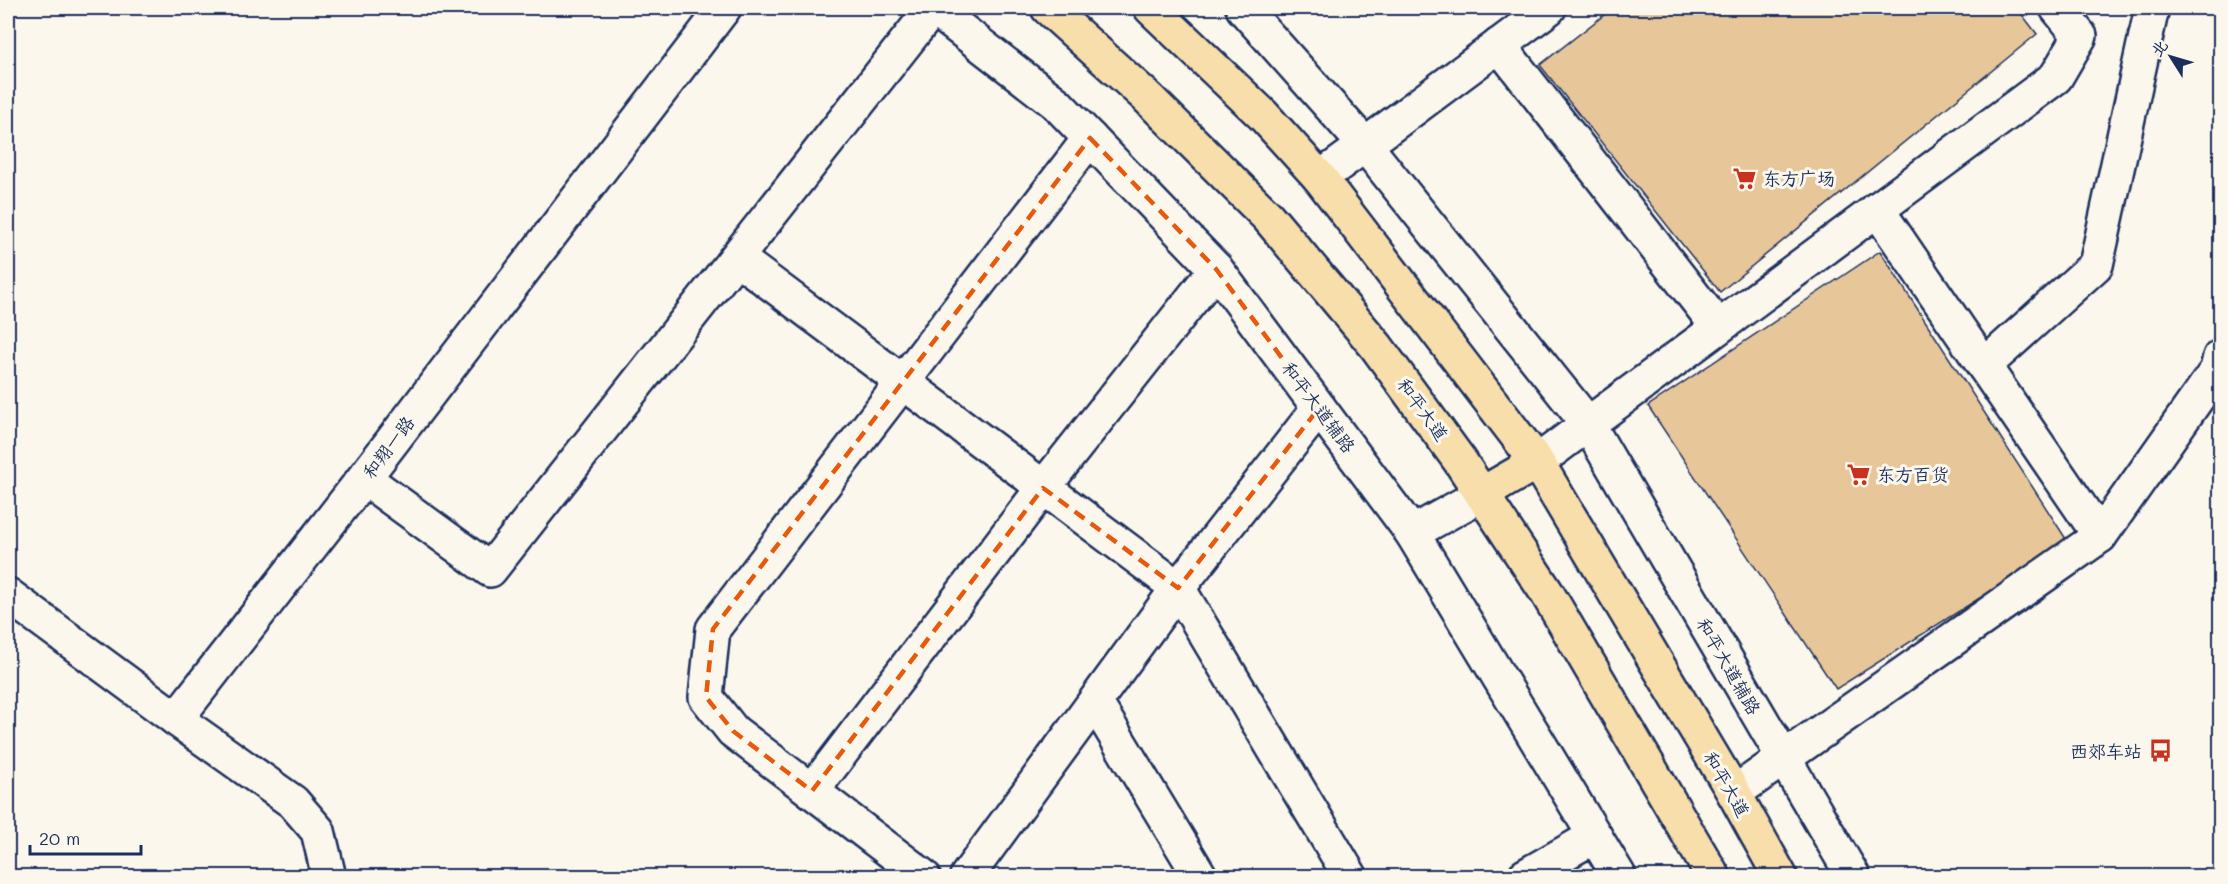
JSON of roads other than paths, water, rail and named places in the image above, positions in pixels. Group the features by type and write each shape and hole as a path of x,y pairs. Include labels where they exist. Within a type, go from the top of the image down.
{"highway":[{"name":"和平大道","path":"1048,8 1148,98 1268,217 1376,346 1460,461 1547,594 1705,871"},
{"name":"和平大道","path":"1152,8 1263,115 1320,178 1537,462 1734,793 1780,876"},
{"path":"1482,494 1537,462"}],"street":[{"name":"和翔一路","path":"176,718 364,478 724,8"},
{"path":"364,478 490,570 933,8"},
{"name":"和平大道辅路","path":"933,8 1057,104 1216,269 1412,533 1619,876"},
{"name":"和平大道辅路","path":"1243,8 1365,145 1588,424 1852,876"},
{"path":"1320,178 1549,8"},
{"path":"1537,462 2056,77 2080,36 2057,8"},
{"path":"1984,366 2096,265 2152,8"},
{"path":"1499,45 1718,327"},
{"path":"923,876 733,731 706,697 713,629 1090,138"},
{"path":"1877,209 2100,536"},
{"path":"737,258 1178,588 1350,876"},
{"path":"812,791 1043,488 1216,269"},
{"path":"1734,793 2100,536 2217,370 2220,357"},
{"path":"968,876 1178,588 1319,408"},
{"path":"1412,533 1482,494"},
{"path":"8,595 292,802 318,831 327,876"},
{"path":"1095,702 1200,876"},
{"path":"1525,876 1594,836"}],"place":[{"name":"东方广场","path":"1745,178"},
{"name":"东方百货","path":"1859,474"},
{"name":"西郊车站","path":"2160,751"}]}
